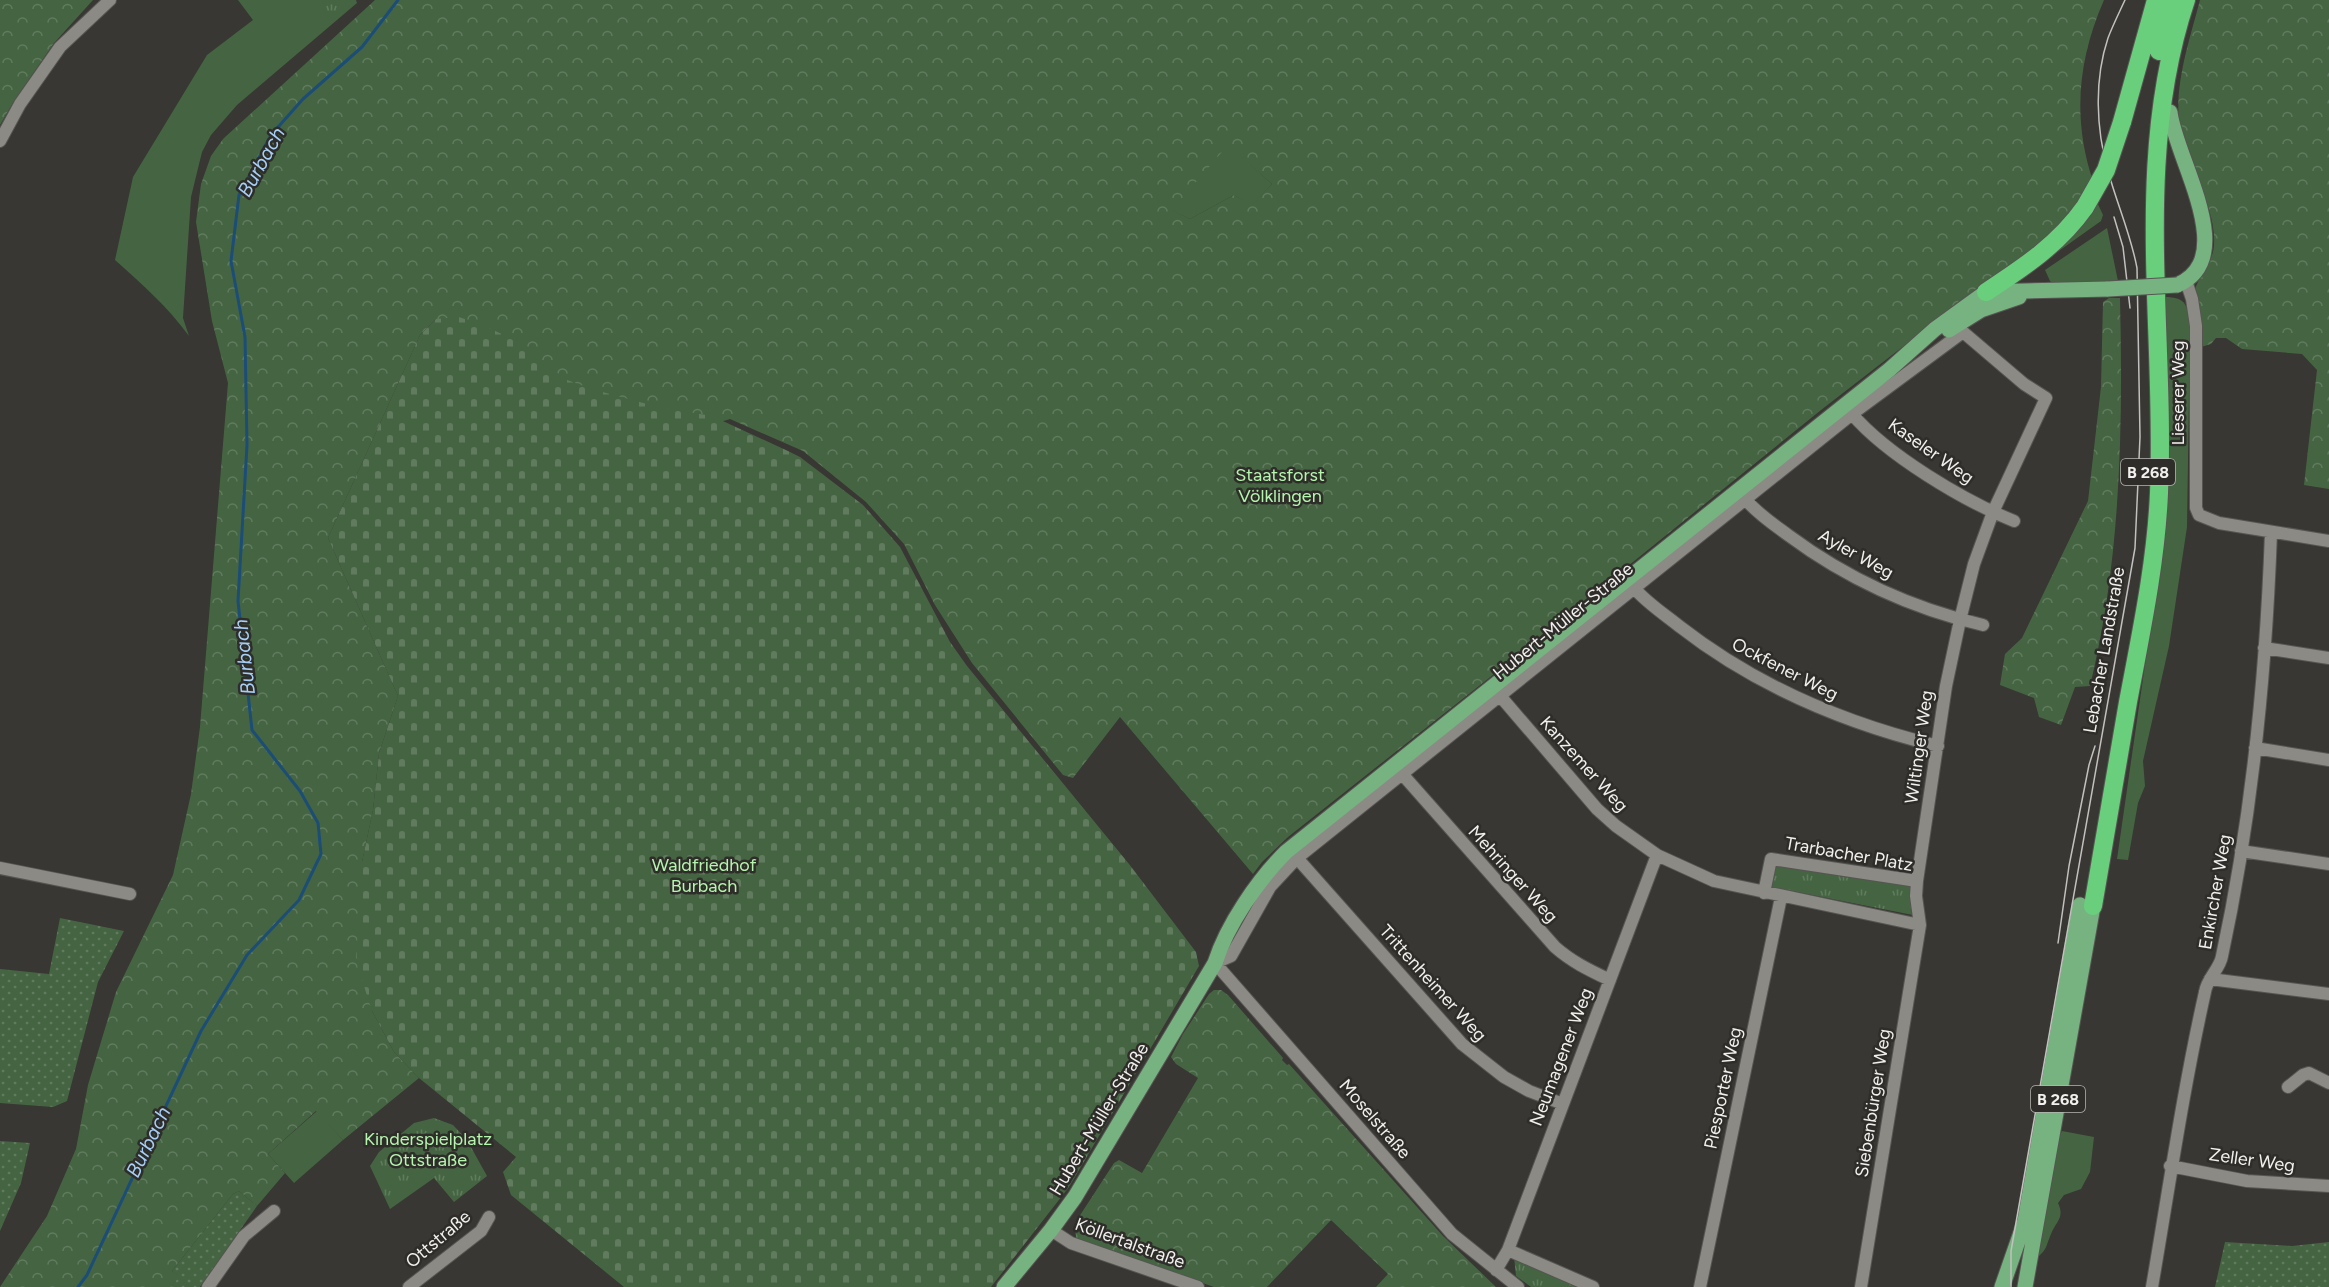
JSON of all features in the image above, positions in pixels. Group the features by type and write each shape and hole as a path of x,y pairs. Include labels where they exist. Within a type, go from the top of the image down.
{"highway":[{"path":"2170,112 2175,62 2174,40 2186,0"},
{"path":"1986,292 2036,259 2065,233 2085,207 2106,170 2165,4"},
{"name":"Lebacher Landstraße","path":"2086,905 2145,529 2148,462 2143,195 2150,110 2165,4"},
{"name":"Lebacher Landstraße","path":"2086,905 2140,638 2157,530 2160,462 2154,205 2162,90 2174,40"}],"main road":[{"path":"2170,112 2206,233 2203,258 2193,273 2181,283"},
{"name":"Hubert-Müller-Straße","path":"1004,1287 1052,1230 1075,1197 1215,963 1221,946 1252,893 1274,864 1291,848 1889,370 1935,329 1986,292 2108,289 2181,283"},
{"name":"Hubert-Müller-Straße","path":"1889,370 1959,328 1981,310 2000,302 2048,291"},
{"name":"Lebacher Landstraße","path":"2002,1287 2025,1221 2086,905"},
{"name":"Lebacher Landstraße","path":"2025,1287 2086,905"},
{"name":"B 268","path":"2015,1251 2021,1256 2019,1287"}],"street":[{"path":"0,141 20,104 60,47 111,0"},
{"name":"Lieserer Weg","path":"2181,283 2192,301 2196,326 2196,508 2199,515 2204,519 2329,541"},
{"name":"Hubert-Müller-Straße","path":"1215,963 1231,956 1270,887 1298,858 1959,328"},
{"name":"Wiltinger Weg","path":"1917,881 1946,686 1974,564 1993,512 2046,398 2024,384 1959,328"},
{"name":"Kaseler Weg","path":"1852,414 1881,441 1915,466 1952,490 1993,512"},
{"name":"Ayler Weg","path":"1746,500 1758,513 1834,566 1909,602 1960,620"},
{"path":"1993,512 2014,521"},
{"name":"Enkircher Weg","path":"2152,1287 2170,1166 2205,988 2222,959 2241,851 2255,748 2271,532"},
{"name":"Ockfener Weg","path":"1634,588 1708,649 1749,675 1832,714 1938,746"},
{"path":"1960,620 1983,625"},
{"path":"2264,648 2329,658"},
{"name":"Kanzemer Weg","path":"1501,697 1597,809 1616,826 1657,855 1714,881 1780,897"},
{"path":"2255,748 2329,760"},
{"name":"Mehringer Weg","path":"1403,775 1555,947 1585,969 1610,980"},
{"path":"2241,851 2329,864"},
{"name":"Neumagener Weg","path":"1496,1270 1508,1250 1657,855"},
{"name":"Trittenheimer Weg","path":"1298,858 1462,1044 1504,1077 1529,1091 1563,1104"},
{"name":"Trarbacher Platz","path":"1764,893 1771,859 1917,881 1916,896 1920,925"},
{"path":"0,868 130,894"},
{"path":"1780,897 1920,925"},
{"name":"Piesporter Weg","path":"1700,1287 1780,897"},
{"name":"Siebenbürger Weg","path":"1861,1287 1920,925"},
{"name":"Moselstraße","path":"1215,963 1452,1234 1518,1287"},
{"path":"2210,979 2329,994"},
{"path":"2288,1087 2309,1073 2329,1083"},
{"name":"Zeller Weg","path":"2170,1166 2247,1181 2329,1186"},
{"path":"208,1287 244,1236 274,1211"},
{"name":"Ottstraße","path":"409,1287 481,1231 489,1218"},
{"name":"Köllertalstraße","path":"1052,1230 1071,1243 1198,1287"},
{"path":"1508,1250 1593,1287"}],"green space":[{"path":"0,0 93,0 54,43 0,125"},
{"path":"238,0 356,0 357,3 237,105 211,135 202,152 191,197 183,318 189,336 145,287 115,260 133,177 207,55 253,20"},
{"path":"311,0 356,0 328,25"},
{"name":"Staatsforst Völklingen","path":"375,0 2104,0 2088,44 2081,89 2082,135 2093,181 2056,234 1914,338 1821,410 1288,837 1253,874 1120,717 1073,778 1063,775 972,663 935,605 904,544 866,502 803,451 730,419 720,422 630,419 436,319 420,335 328,538 398,696 379,753 373,810 362,862 372,1011 394,1052 419,1078 343,1140 316,1111 268,1154 285,1173 257,1206 239,1191 233,1194 172,1271 180,1277 171,1287 0,1287 47,1216 76,1149 88,1085 116,992 173,875 191,794 200,727 228,383 212,321 196,222 201,184 211,156 223,139","holes":["1228,145 1272,184 1252,205 1234,195 1190,219 1172,210"]},
{"path":"2200,0 2329,0 2329,489 2304,485 2317,370 2302,354 2242,349 2226,338 2216,338 2211,344 2201,347 2195,290 2213,251 2214,230 2182,137 2178,107 2184,60"},
{"path":"1228,144 1272,184 1252,206 1234,195 1190,219 1171,210"},
{"path":"2097,202 2103,215 2101,221 2042,263"},
{"path":"2107,228 2118,281 2054,284 2050,281 2045,270"},
{"path":"2164,297 2178,299 2185,304 2190,326 2187,527 2169,646 2143,761 2145,786 2138,803 2128,860 2117,859 2165,526 2170,448"},
{"path":"2109,298 2120,298 2120,445 2114,542 2100,638 2090,686 2075,687 2061,725 2039,717 2034,698 2000,685 2005,654 2022,638 2088,501 2101,387 2103,302"},
{"name":"Waldfriedhof Burbach","path":"459,317 510,338 567,380 658,407 712,416 788,451 800,457 863,505 900,547 950,642 967,666 1129,864 1196,952 1199,966 1069,1187 991,1287 624,1287 511,1195 503,1172 516,1157 419,1078 394,1052 372,1011 356,961 362,862 373,810 379,753 398,696 328,538 420,335 436,319"},
{"path":"1771,859 1910,880 1913,915 1766,886"},
{"path":"60,918 124,931 98,982 67,1101 53,1107 0,1103 0,969 49,974"},
{"path":"1214,990 1221,990 1228,995 1283,1058 1282,1060 1287,1065 1289,1064 1443,1236 1496,1287 1376,1287 1388,1274 1331,1220 1267,1287 1214,1287 1076,1238 1075,1223 1114,1163 1119,1160 1142,1173 1198,1078 1176,1064 1171,1057 1183,1034"},
{"path":"317,1111 343,1140 294,1183 268,1154"},
{"name":"Kinderspielplatz Ottstraße","path":"434,1118 453,1125 467,1140 487,1176 454,1202 434,1178 390,1209 370,1166 379,1152 414,1123"},
{"path":"2062,1131 2094,1137 2090,1172 2081,1189 2064,1195 2058,1203 2061,1212 2059,1219 2044,1250 2036,1259 2058,1139"},
{"path":"0,1141 30,1143 21,1183 0,1231"},
{"path":"239,1191 257,1206 200,1287 171,1287 179,1277 172,1271 233,1194"},
{"path":"2225,1242 2292,1246 2329,1242 2329,1287 2215,1287"},
{"path":"1514,1257 1580,1287 1531,1287 1516,1276"}],"waterway":[{"name":"Burbach","path":"78,1287 87,1275 201,1031 247,955 299,900 321,854 318,823 300,791 252,730 238,601 247,445 245,337 231,261 239,195 271,135 303,99 362,47 398,0"}],"tram line":[{"path":"2011,1287 2011,1251 2135,548 2140,437 2137,268 2104,155 2098,104 2103,54 2125,0"},
{"path":"2114,217 2123,247 2130,308"},
{"path":"2058,943 2069,866 2089,765 2095,746"}]}
